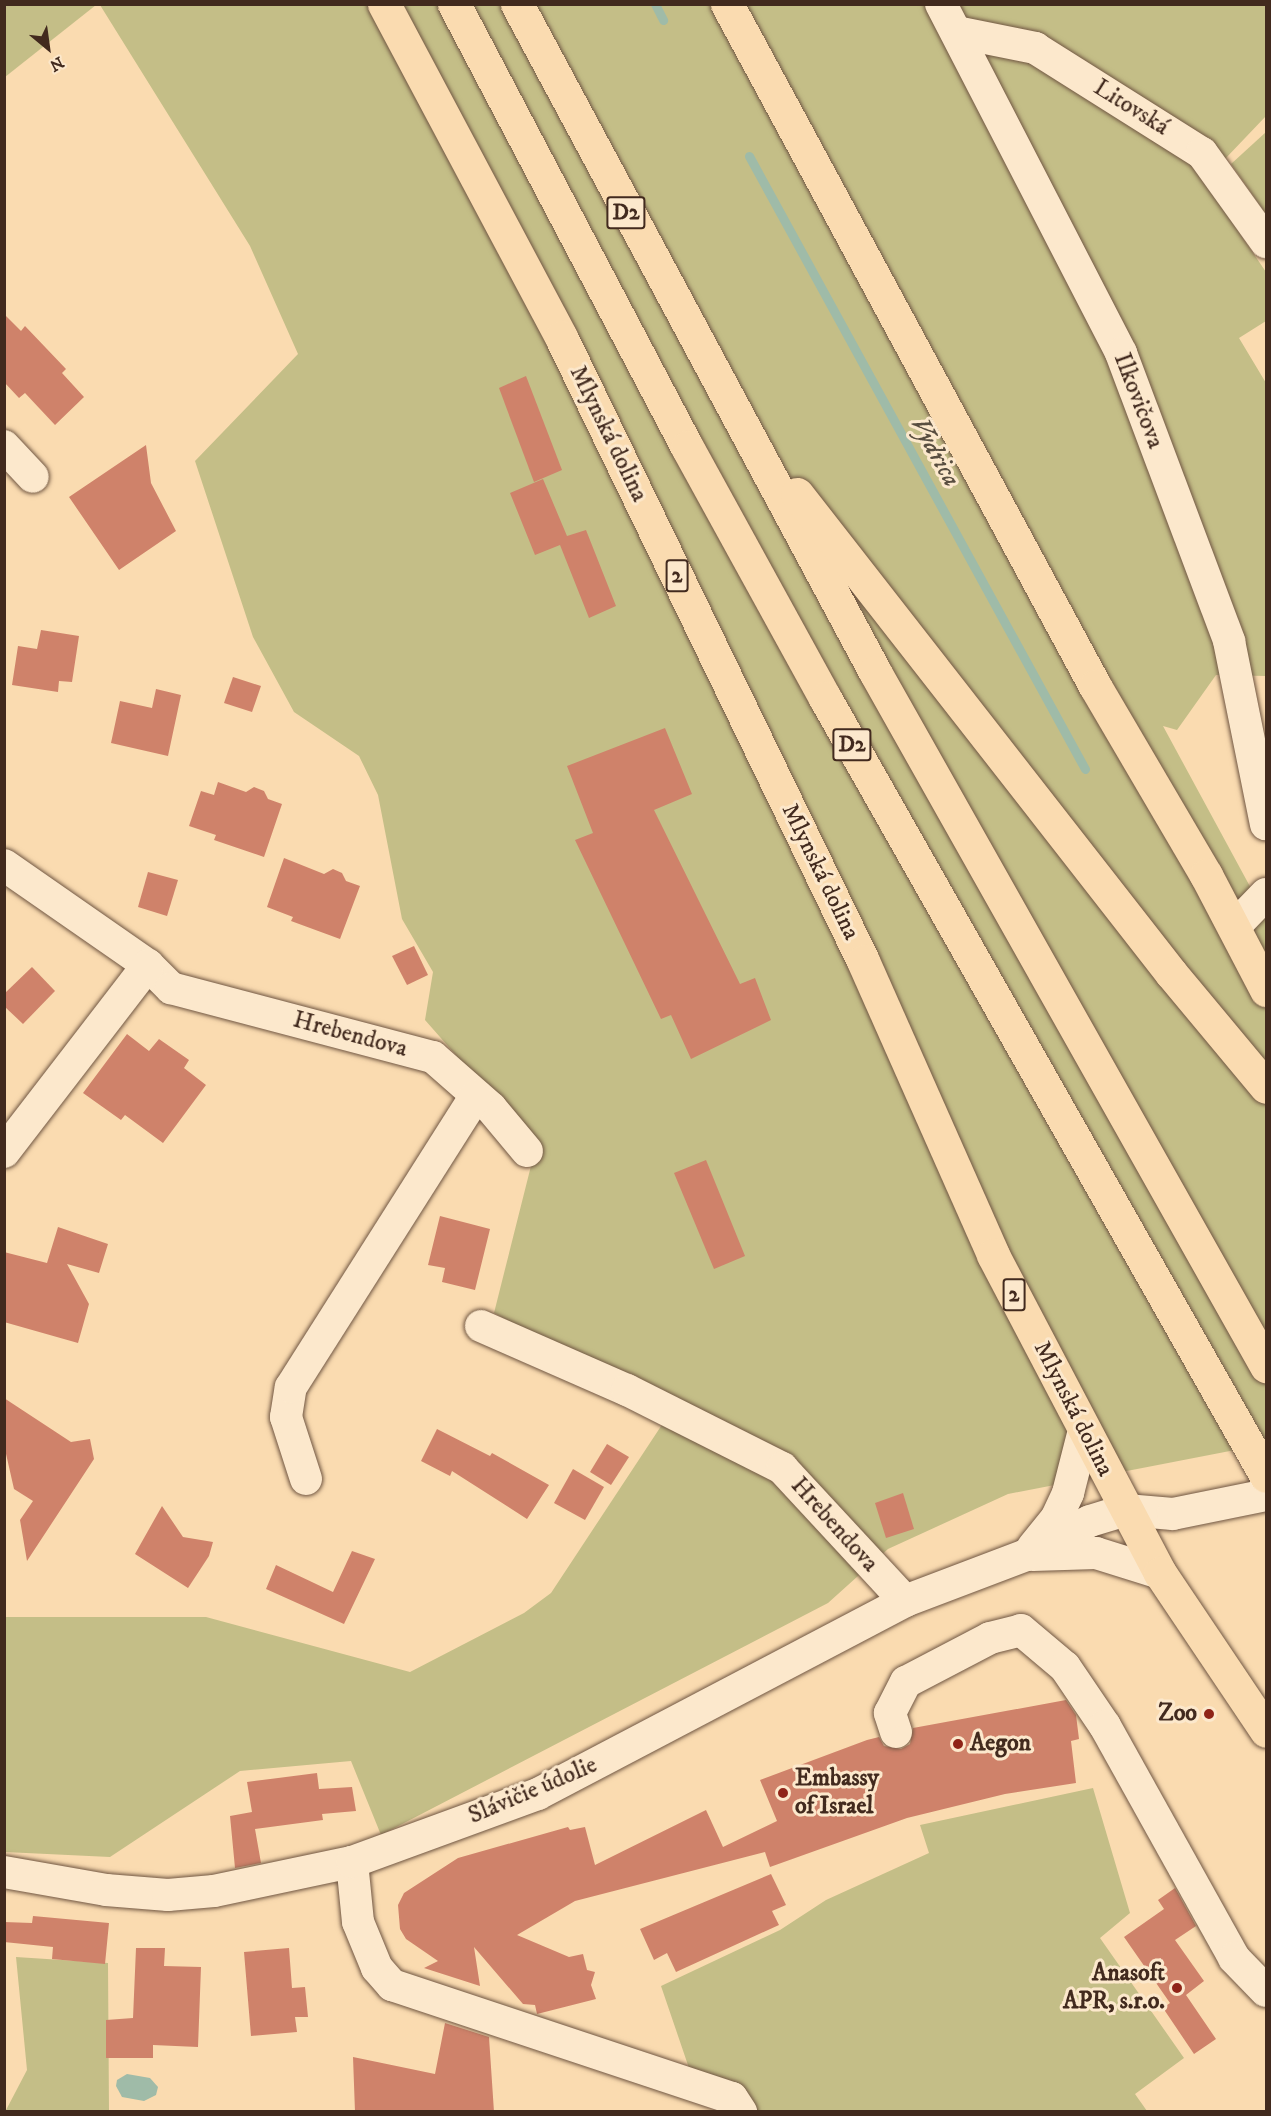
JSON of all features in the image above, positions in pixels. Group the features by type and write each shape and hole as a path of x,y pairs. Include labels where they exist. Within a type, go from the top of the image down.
{"main road":[{"name":"Mlynská dolina","path":"384,4 561,338 863,961 993,1255 1160,1574 1266,1731"},
{"name":"D2","path":"454,4 687,447 819,687 1266,1476"},
{"name":"D2","path":"517,4 738,420 1013,919 1266,1366"},
{"path":"727,4 1095,686 1234,927 1266,990"},
{"path":"738,420 1171,973 1266,1087"}],"street":[{"name":"Ilkovičova","path":"941,4 1121,353 1229,641 1266,824"},
{"name":"Litovská","path":"956,32 1035,48 1202,153 1266,242"},
{"path":"4,446 33,477"},
{"name":"Hrebendova","path":"4,865 148,965 171,988 433,1057 477,1096 527,1151"},
{"path":"1234,927 1266,894"},
{"path":"4,1152 148,965"},
{"path":"306,1479 286,1417 291,1388 477,1096"},
{"name":"Hrebendova","path":"481,1326 627,1390 782,1468 896,1592"},
{"name":"Slávičie údolie","path":"1026,1555 1056,1519 1068,1493 1084,1430"},
{"path":"1133,1523 1266,1496"},
{"name":"Slávičie údolie","path":"4,1872 106,1890 168,1895 214,1891 352,1862 538,1794 896,1592 1026,1555 1090,1521 1133,1523"},
{"name":"Slávičie údolie","path":"1096,1553 1133,1523"},
{"name":"Slávičie údolie","path":"1026,1555 1096,1553 1160,1574"},
{"path":"896,1732 890,1713 906,1682 990,1638 1021,1630 1065,1667 1106,1726 1234,1959 1266,1991"},
{"path":"352,1862 358,1922 377,1968 392,1985 732,2098 741,2112"}],"shaded area":[{"path":"5,4 96,4 96,5 5,77"},
{"path":"100,5 1266,5 1266,116 1204,181 1266,272 1266,321 1239,338 1266,383 1266,676 1216,675 1177,730 1163,726 1266,916 1266,1444 1008,1494 888,1549 828,1603 381,1835 351,1761 240,1771 110,1857 5,1852 4,1617 206,1617 410,1672 524,1613 551,1593 673,1408 494,1313 536,1146 425,1020 433,972 402,919 378,795 359,756 294,712 253,637 195,461 298,354 250,246"},
{"path":"1266,132 1266,214 1231,164"},
{"path":"1093,1788 1130,1913 1100,1938 1184,2058 1135,2094 1147,2111 751,2111 690,2071 661,1986 780,1930 826,1900 929,1853 920,1825"},
{"path":"16,1957 108,1963 109,2111 5,2112 27,2070"},
{"path":"127,2074 150,2078 158,2087 156,2095 144,2101 122,2097 116,2086 117,2080"}],"building":[{"path":"4,314 21,331 25,326 66,369 62,373 84,397 55,425 25,393 19,398 4,382"},
{"path":"526,376 562,470 534,482 499,388"},
{"path":"146,445 151,483 176,531 119,570 69,497"},
{"path":"543,479 567,536 586,530 616,606 589,618 560,545 535,555 510,493"},
{"path":"41,630 79,636 72,682 59,681 58,692 12,685 18,646 37,649"},
{"path":"233,677 261,686 252,712 224,703"},
{"path":"156,689 181,695 168,756 111,743 120,701 152,708"},
{"path":"665,728 692,794 654,810 740,984 755,978 771,1020 691,1059 671,1015 661,1019 575,840 593,833 567,766"},
{"path":"218,782 246,792 254,787 264,791 268,799 282,804 264,857 214,840 216,835 189,826 201,791 214,795"},
{"path":"284,858 324,874 333,869 342,873 346,881 360,886 340,939 291,921 293,917 267,907"},
{"path":"148,872 178,880 167,916 138,907"},
{"path":"414,946 428,975 407,985 392,956"},
{"path":"32,967 55,991 23,1024 4,1006 4,994"},
{"path":"127,1034 149,1051 159,1039 189,1060 184,1068 206,1085 163,1143 125,1115 121,1120 83,1093"},
{"path":"706,1160 745,1256 714,1269 674,1173"},
{"path":"440,1216 490,1229 475,1290 442,1282 445,1268 428,1265"},
{"path":"58,1227 108,1244 99,1273 67,1264 89,1304 78,1343 4,1322 4,1252 47,1263"},
{"path":"4,1398 71,1442 90,1439 94,1459 27,1561 20,1520 33,1501 14,1489 4,1445"},
{"path":"437,1429 490,1456 492,1453 549,1485 527,1519 452,1471 450,1476 421,1461"},
{"path":"607,1444 629,1457 611,1485 590,1472"},
{"path":"573,1469 604,1487 585,1520 554,1503"},
{"path":"903,1493 914,1529 886,1538 875,1503"},
{"path":"162,1506 183,1537 213,1542 209,1556 188,1588 135,1554"},
{"path":"352,1551 375,1559 344,1624 266,1589 276,1565 333,1592"},
{"path":"1066,1700 1076,1715 1079,1739 1071,1741 1076,1783 1005,1794 907,1818 770,1867 765,1852 575,1901 517,1935 569,1957 583,1954 587,1970 595,1972 591,1985 596,1999 537,2014 535,2005 523,2004 474,1947 480,1986 424,1968 438,1961 406,1939 400,1929 398,1905 404,1893 458,1858 568,1827 570,1830 585,1827 595,1865 706,1810 723,1847 777,1821 760,1780 867,1740 879,1737 884,1746 901,1749 910,1744 913,1728"},
{"path":"317,1773 319,1789 352,1787 356,1811 322,1814 323,1820 255,1829 261,1863 235,1868 230,1816 252,1812 247,1782"},
{"path":"771,1874 786,1905 772,1911 779,1925 676,1972 667,1953 654,1960 640,1929"},
{"name":"Anasoft APR, s.r.o.","path":"1175,1888 1196,1926 1175,1940 1204,1981 1186,1995 1216,2039 1194,2054 1163,2008 1170,2003 1124,1937 1164,1909 1158,1900"},
{"path":"33,1916 109,1923 105,1964 52,1959 53,1947 4,1942 4,1922 32,1923"},
{"path":"136,1948 165,1948 164,1966 201,1967 198,2047 153,2045 153,2058 106,2058 106,2020 133,2018"},
{"path":"289,1948 292,1988 305,1987 308,2017 295,2017 297,2032 251,2036 244,1952"},
{"path":"445,2023 489,2037 494,2112 355,2112 353,2057 435,2074"}],"waterway":[{"name":"Vydrica","path":"655,4 663,20"},
{"name":"Vydrica","path":"749,156 1085,769"}],"place":[{"name":"Zoo","path":"1209,1714"},
{"name":"Aegon","path":"958,1744"},
{"name":"Embassy of Israel","path":"783,1793"},
{"name":"Anasoft APR, s.r.o.","path":"1177,1988"}]}
